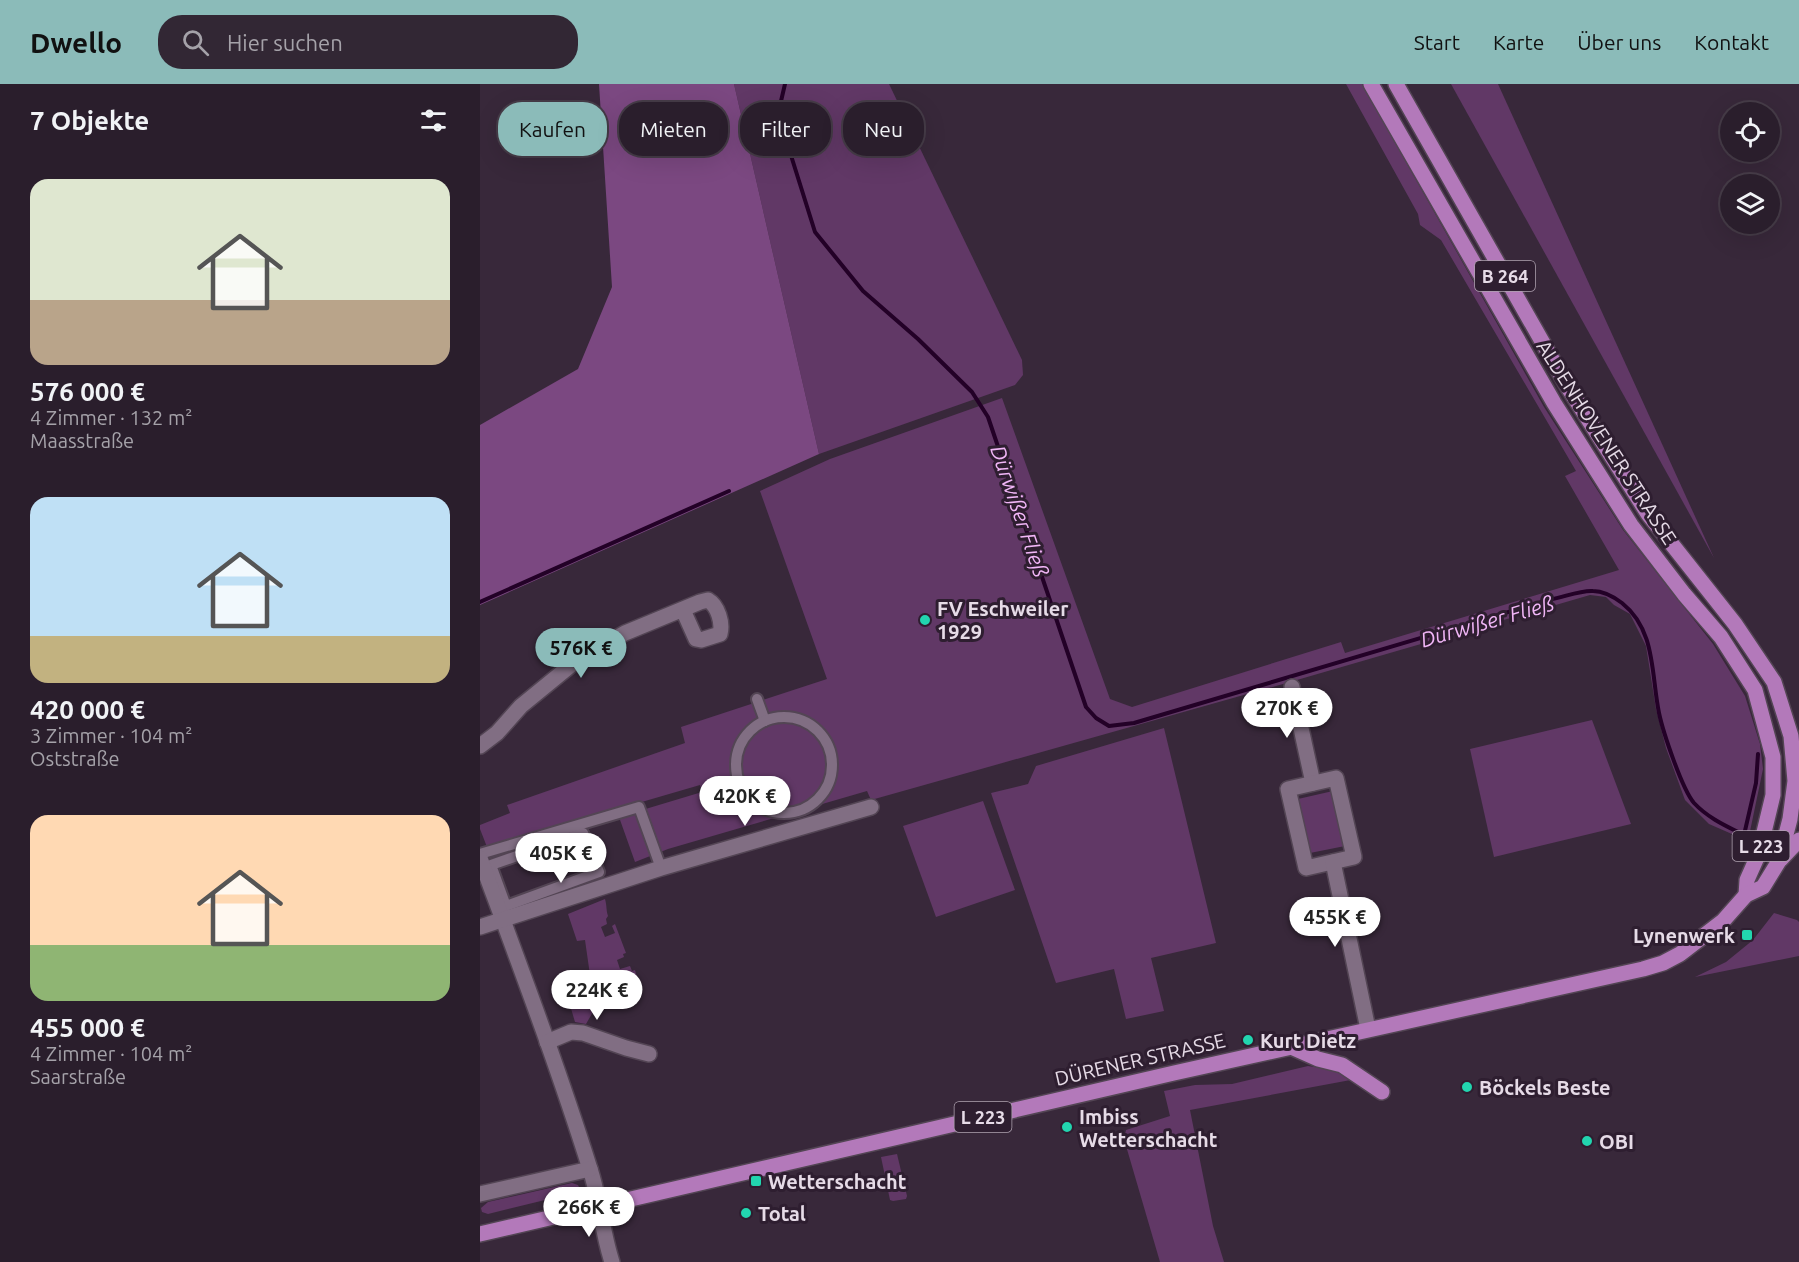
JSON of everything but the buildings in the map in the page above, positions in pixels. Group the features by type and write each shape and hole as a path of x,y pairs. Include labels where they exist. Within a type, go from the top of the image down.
{"main road":[{"name":"ALDENHOVENER STRASSE","path":"1371,84 1554,403 1625,516 1684,594 1721,637 1755,690 1770,742 1774,779 1773,795 1759,853 1747,880 1746,895"},
{"name":"ALDENHOVENER STRASSE","path":"1396,84 1569,388 1611,456 1648,514 1735,624 1774,682 1791,736 1797,781 1796,798"},
{"path":"1774,779 1797,781"},
{"path":"1773,795 1796,798"},
{"name":"DÜRENER STRASSE","path":"480,1234 1174,1072 1663,963 1680,954 1723,921 1746,895 1763,887 1779,861 1796,798"},
{"path":"1779,861 1799,840"},
{"path":"1291,1047 1318,1059 1342,1065 1382,1092"}],"street":[{"path":"480,746 497,733 521,706 576,662 625,633 683,610"},
{"path":"1292,687 1313,783"},
{"path":"757,699 765,721"},
{"path":"779,717 800,719 810,724 819,731 827,743 833,760 832,774 826,790 812,805 797,812 784,814 761,808 745,793 738,778 737,755 741,743 752,729 765,721 779,717"},
{"path":"1336,778 1354,857 1333,862 1306,868 1288,789 1336,778"},
{"path":"661,868 639,807 491,865 506,906 591,883 661,868 871,807"},
{"path":"797,812 803,827"},
{"path":"480,854 572,832 583,833 598,872 591,883 503,921 480,927"},
{"path":"480,858 591,1169 612,1262"},
{"path":"1333,862 1368,1029"},
{"path":"547,1042 571,1032 583,1033 649,1054"},
{"path":"480,1194 591,1169"}],"shaded area":[{"path":"599,84 734,84 740,110 740,156 751,156 819,454 480,605 480,425 578,369 612,287 604,156 607,156 607,102 600,102"},
{"path":"734,84 889,84 898,102 843,102 843,156 924,156 1022,360 1023,375 1015,385 819,454 751,156 831,156 831,102 740,102 740,110"},
{"path":"1346,84 1362,84 1544,407 1623,530 1713,644 1745,696 1760,744 1763,769 1748,841 1709,824 1685,800 1666,748 1656,709 1646,646 1630,614 1614,605 1606,597 1590,595 871,800 867,791 668,849 635,862 619,817 702,792 700,785 487,847 480,825 510,813 507,805 685,743 681,727 827,679 760,491 830,459 1002,398 1110,699 1132,707 1341,642 1345,653 1619,570 1565,476 1576,471 1441,240 1420,225 1418,214"},
{"path":"1451,84 1498,84 1714,558"},
{"path":"1592,720 1631,824 1494,857 1470,749"},
{"path":"1164,728 1216,943 1151,958 1164,1011 1126,1019 1114,969 1056,983 991,793 1028,784 1036,766"},
{"path":"1333,791 1345,846 1310,853 1298,799"},
{"path":"983,801 1015,890 936,917 903,826"},
{"path":"605,899 607,924 601,927 605,937 615,933 612,926 615,924 626,953 623,954 624,957 617,960 620,969 630,966 632,971 635,970 641,991 629,995 627,991 616,995 617,999 597,1005 586,1024 575,1022 567,995 580,978 590,975 585,940 577,941 568,914"},
{"path":"1774,913 1799,922 1799,956 1695,977 1726,962 1753,940"},
{"path":"1308,1066 1334,1070 1356,1079 1190,1110 1213,1226 1224,1262 1160,1262 1124,1139 1126,1130 1170,1116 1164,1091 1195,1085 1232,1084"},
{"path":"897,1154 907,1196 906,1199 893,1201 890,1200 881,1157"},
{"path":"572,1183 578,1185 580,1189 578,1192 488,1214 482,1212 481,1208 488,1202"}],"waterway":[{"name":"Dürwißer Fließ","path":"785,84 778,114 815,232 863,291 918,339 972,392 988,417 1086,707 1096,718 1109,726 1134,723 1552,599 1593,591 1601,592 1622,603 1641,626 1647,639 1661,722 1689,796 1705,813 1744,835 1756,783 1758,754"},
{"path":"480,602 729,491"}],"place":[{"name":"FV Eschweiler 1929","path":"925,620"},
{"name":"Lynenwerk","path":"1747,935"},
{"name":"Kurt Dietz","path":"1248,1040"},
{"name":"Böckels Beste","path":"1467,1087"},
{"name":"Imbiss Wetterschacht","path":"1067,1127"},
{"name":"OBI","path":"1587,1141"},
{"name":"Wetterschacht","path":"756,1181"},
{"name":"Total","path":"746,1213"}]}
